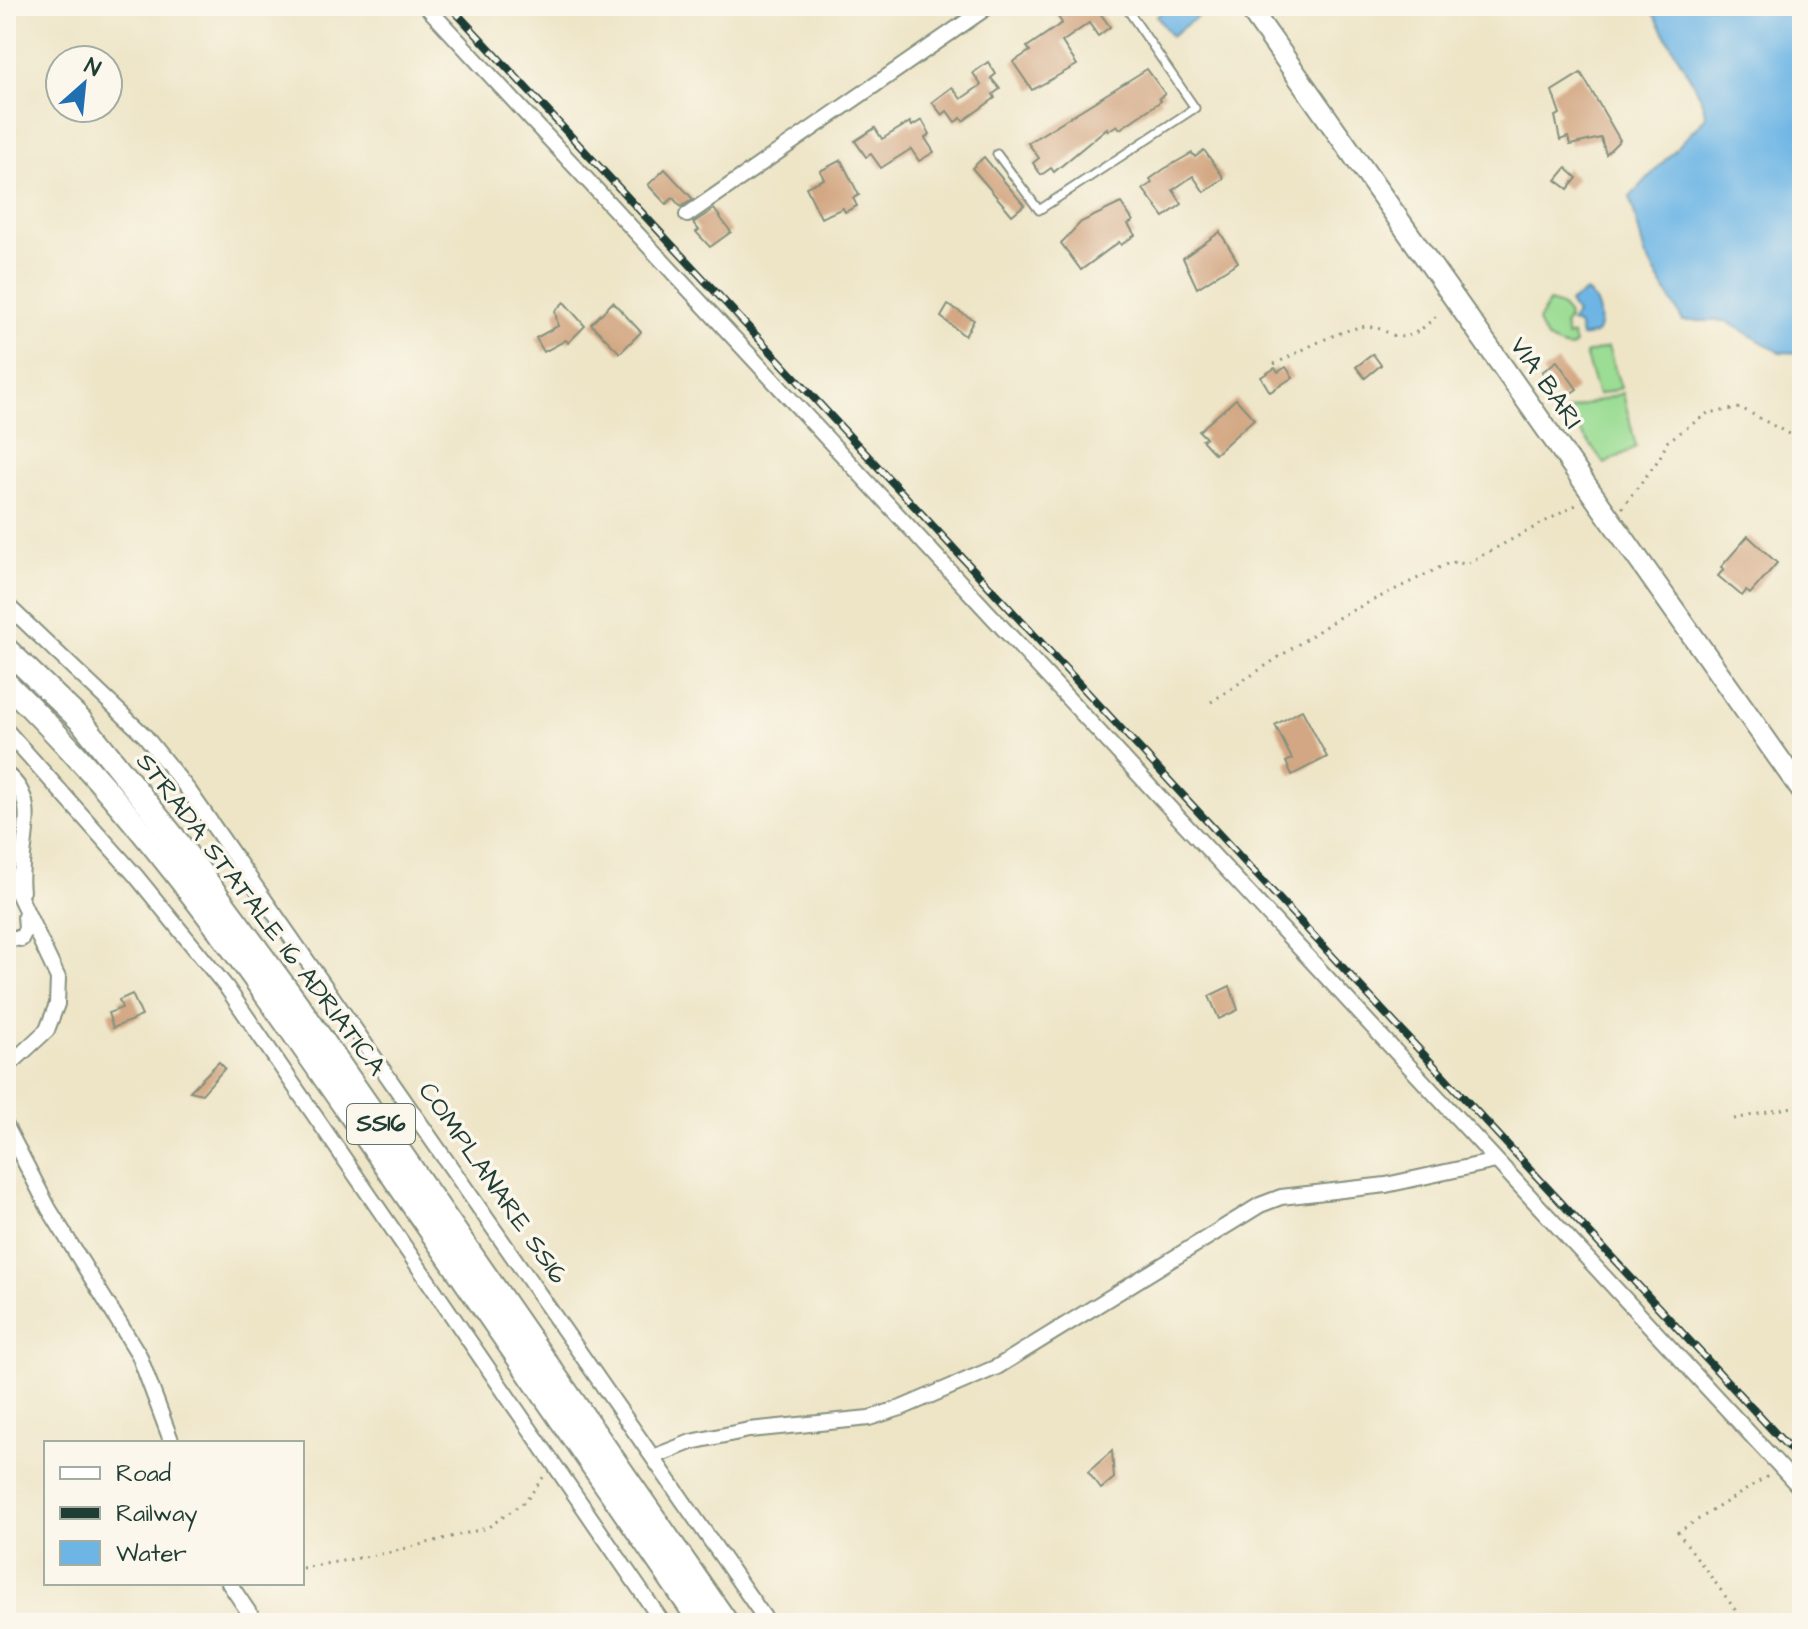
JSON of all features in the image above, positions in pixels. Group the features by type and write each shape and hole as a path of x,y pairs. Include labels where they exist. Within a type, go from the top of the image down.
{"highway":[{"name":"STRADA STATALE 16 ADRIATICA","path":"6,649 81,721 214,890 296,1002 727,1623"},
{"name":"STRADA STATALE 16 ADRIATICA","path":"6,683 67,742 137,826 281,1015 701,1623"}],"main road":[{"name":"VIA BARI","path":"1248,6 1802,791"}],"street":[{"path":"426,6 1802,1490"},
{"path":"687,215 989,6"},
{"name":"COMPLANARE SS16","path":"6,604 145,736 189,791 768,1623"},
{"path":"6,730 136,876 227,988 663,1623"},
{"path":"6,774 18,783 29,814 19,868 26,929 21,939 6,937"},
{"path":"6,868 58,978 57,1004 47,1030 6,1068"},
{"path":"6,1126 49,1209 139,1355 171,1441"},
{"path":"653,1457 691,1442 749,1430 869,1418 968,1381 997,1367 1260,1205 1281,1197 1386,1185 1496,1161"},
{"path":"230,1585 256,1623"}],"lane":[{"path":"997,154 1039,210 1195,108 1125,6"}],"path":[{"path":"1274,364 1358,327 1398,337 1416,334 1455,299"},
{"path":"1609,516 1628,504 1668,441 1708,413 1741,408 1802,441"},
{"path":"1211,702 1341,616 1451,562 1466,564 1573,508 1592,493"},
{"path":"1734,1119 1802,1105"},
{"path":"304,1568 387,1553 487,1528 526,1501 553,1464"},
{"path":"1745,1623 1678,1532 1781,1467"}],"green space":[{"path":"1549,302 1561,306 1567,313 1568,321 1564,325 1567,337 1572,335 1575,344 1570,348 1553,343 1540,326 1538,321"},
{"path":"1608,347 1621,388 1598,395 1585,354"},
{"path":"1623,393 1636,447 1605,464 1565,411"}],"water":[{"path":"1171,6 1211,7 1171,36 1157,16"},
{"path":"1649,6 1802,6 1802,353 1779,352 1726,321 1683,321 1645,255 1630,197 1706,117 1700,95"},
{"path":"1586,292 1597,305 1599,323 1596,334 1581,337 1579,326 1571,322 1576,314 1569,303"}],"building":[{"path":"1051,6 1095,6 1110,27 1098,36 1089,23 1062,42 1077,65 1032,90 1013,62 1030,51 1027,47 1062,23"},
{"path":"988,62 996,74 991,78 1000,89 993,94 995,98 963,121 961,118 955,122 947,111 942,115 932,102 952,87 961,99 981,85 973,73"},
{"path":"1147,69 1165,94 1159,98 1161,101 1120,129 1117,125 1108,131 1107,128 1054,172 1051,168 1041,175 1033,163 1039,158 1028,143"},
{"path":"1581,73 1620,140 1606,154 1601,138 1570,145 1568,137 1560,140 1555,116 1560,114 1552,91"},
{"path":"922,120 930,134 925,138 934,152 919,161 911,149 881,168 871,154 866,157 855,141 875,128 882,139 910,122 912,126"},
{"path":"1204,150 1224,178 1204,192 1193,176 1173,190 1182,204 1164,217 1143,189 1152,183 1150,179 1164,169 1192,153 1195,157"},
{"path":"984,157 1024,205 1012,215 972,168"},
{"path":"841,160 859,195 853,198 857,206 845,212 843,208 821,218 806,187 824,179 820,171"},
{"path":"1566,168 1577,178 1568,189 1556,180"},
{"path":"665,169 693,199 681,207 673,198 666,204 648,185"},
{"path":"1121,203 1133,221 1128,224 1135,235 1121,245 1119,242 1081,270 1061,243 1081,222"},
{"path":"714,209 731,232 710,247 696,232 699,230 693,223"},
{"path":"1220,232 1238,262 1197,288 1183,258"},
{"path":"564,302 585,326 568,343 566,340 544,352 536,338 558,326 555,311"},
{"path":"613,302 641,332 620,353 591,324"},
{"path":"948,305 974,320 965,336 941,317"},
{"path":"1373,354 1381,365 1365,378 1356,367"},
{"path":"1557,361 1577,389 1561,400 1542,372"},
{"path":"1286,367 1293,377 1270,392 1261,377 1275,368 1278,372"},
{"path":"1236,399 1254,419 1215,454 1202,440 1206,438 1199,431"},
{"path":"1748,536 1777,563 1750,594 1746,591 1742,596 1718,576 1724,569 1721,567"},
{"path":"1302,710 1327,757 1292,775 1286,762 1292,759 1275,725"},
{"path":"1230,986 1238,1010 1219,1019 1209,996"},
{"path":"132,994 142,1016 113,1028 108,1013 122,1008 119,1000"},
{"path":"219,1062 225,1068 202,1094 190,1091"},
{"path":"1112,1451 1114,1478 1101,1489 1088,1472"}],"railway":[{"path":"450,6 1802,1462"}]}
